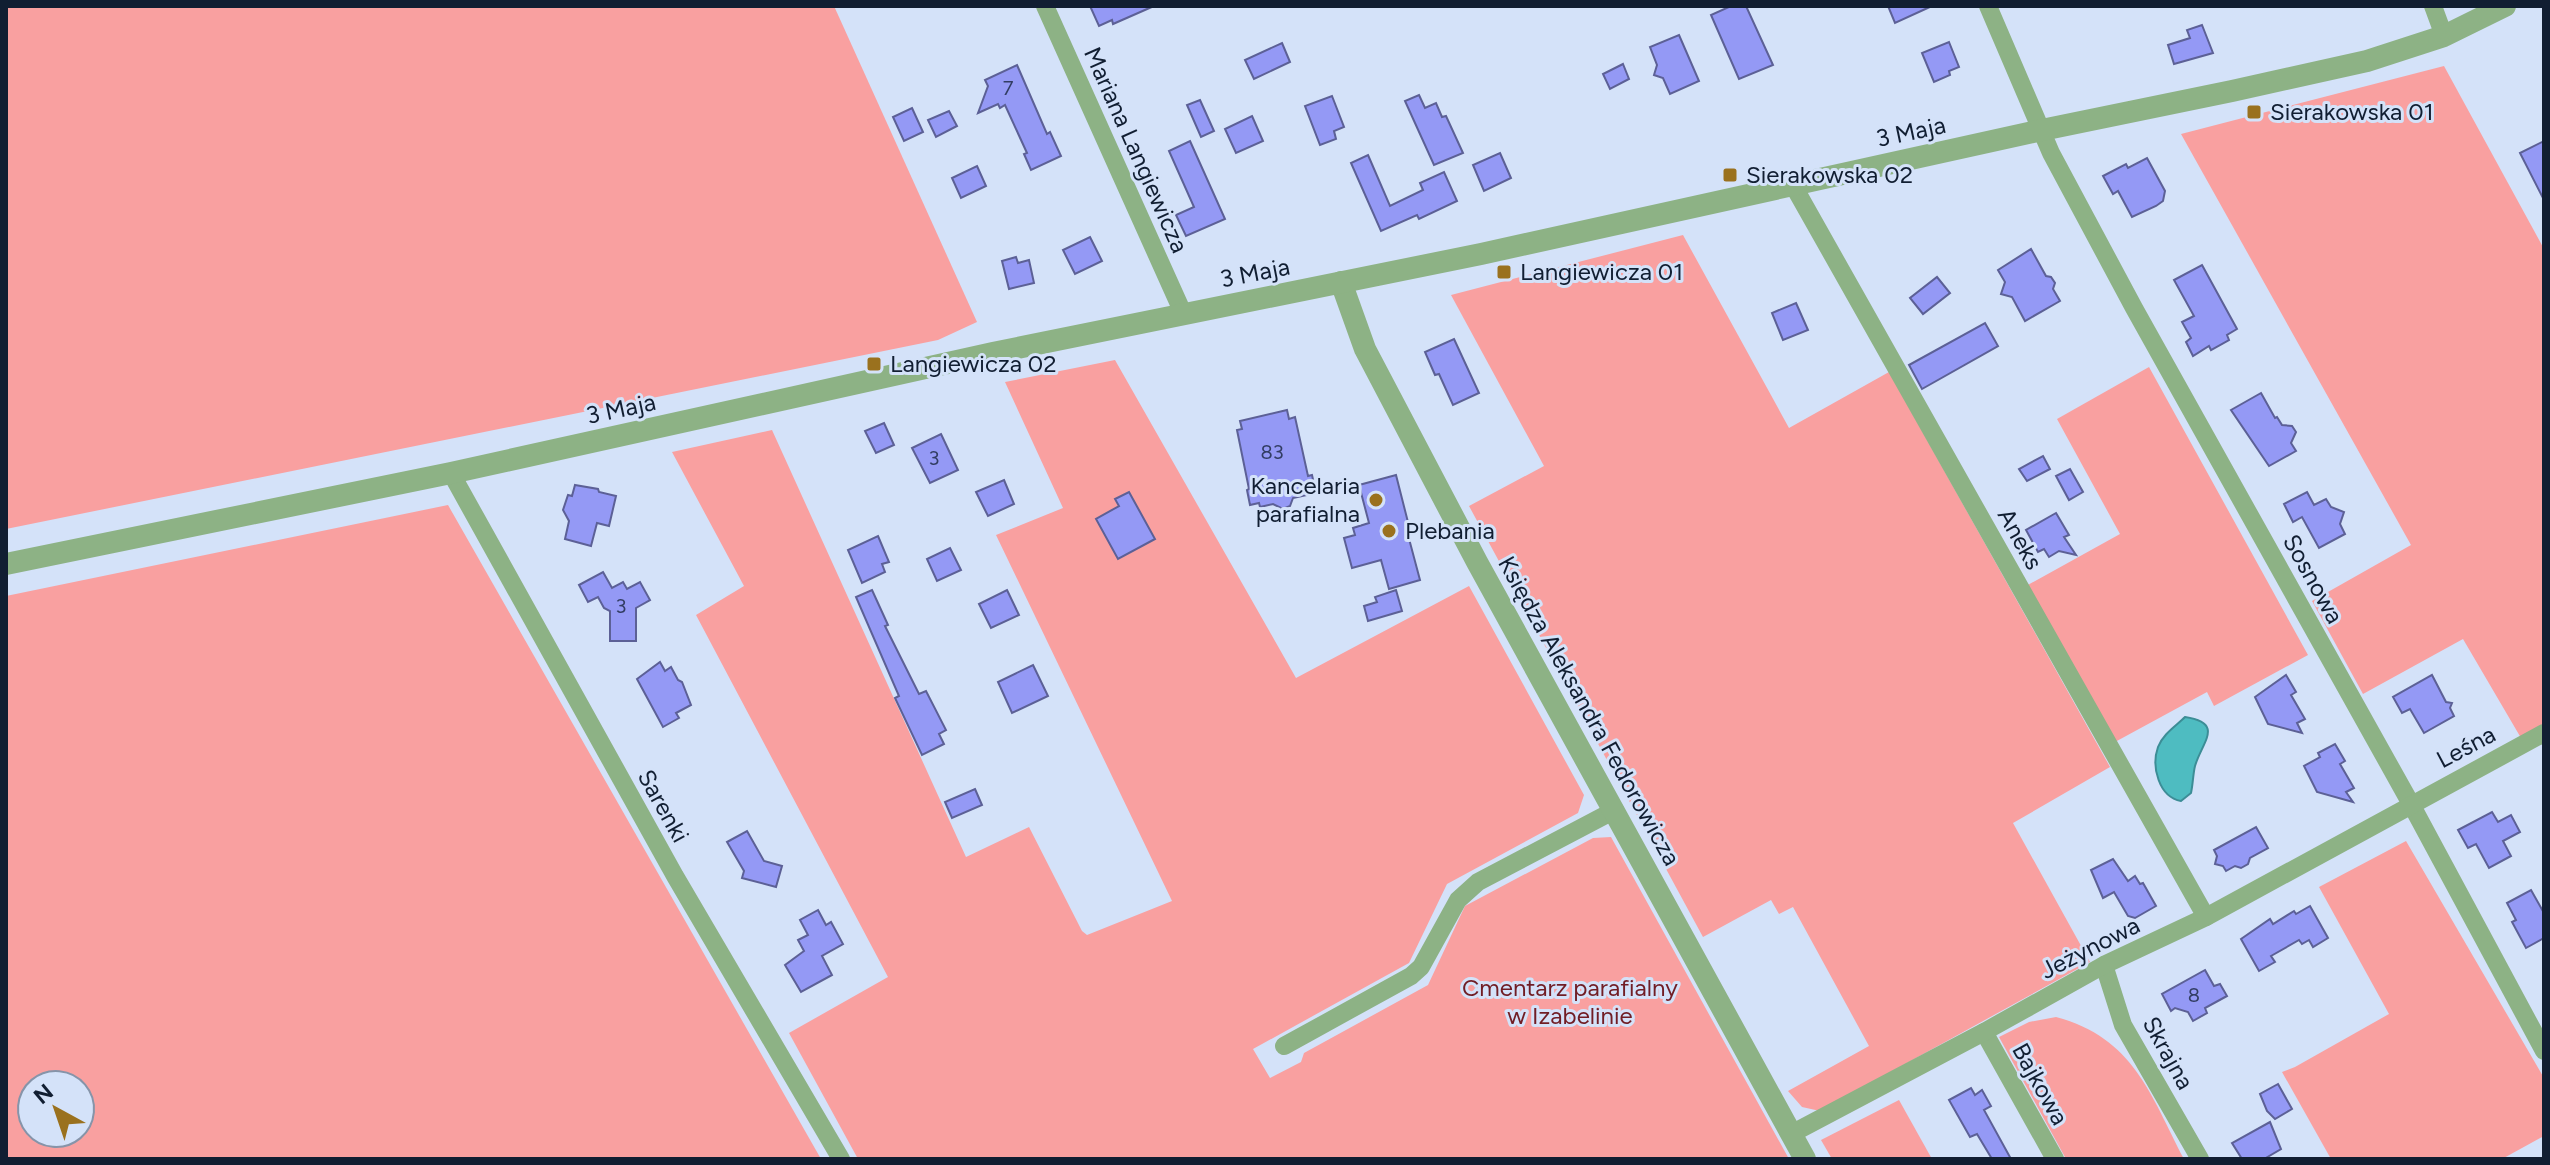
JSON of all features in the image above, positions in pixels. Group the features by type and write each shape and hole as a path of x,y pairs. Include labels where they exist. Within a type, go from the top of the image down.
{"street":[{"name":"Mariana Langiewicza","path":"1045,6 1183,313"},
{"name":"Sosnowa","path":"1988,6 2051,153 2544,1051"},
{"path":"2433,6 2444,36"},
{"name":"3 Maja","path":"6,564 451,473 1183,313 1341,282 2367,61 2444,36 2505,6"},
{"name":"Aneks","path":"1793,185 2206,917"},
{"name":"Księdza Aleksandra Fedorowicza","path":"1341,282 1365,349 1477,562 1805,1159"},
{"name":"Sarenki","path":"451,473 675,876 841,1159"},
{"name":"Leśna","path":"2411,804 2544,733"},
{"name":"Jeżynowa","path":"1791,1134 2104,965 2206,917 2411,804"},
{"path":"1284,1046 1411,976 1421,967 1458,900 1478,882 1615,810"},
{"name":"Skrajna","path":"2104,965 2123,1025 2200,1159"},
{"name":"Bajkowa","path":"1984,1032 2055,1159"}],"green space":[{"path":"6,6 834,6 977,322 938,340 6,529"},
{"path":"2444,66 2544,249 2544,724 2521,738 2463,639 2363,694 2312,601 2411,545 2181,134"},
{"path":"1683,235 1789,428 1889,372 2110,767 2013,823 2090,962 1820,1111 1802,1107 1788,1091 1869,1046 1793,907 1779,914 1771,900 1703,937 1469,506 1544,466 1451,295"},
{"name":"Cmentarz parafialny w Izabelinie","path":"1115,360 1296,678 1469,586 1584,795 1578,813 1447,884 1409,963 1253,1049 1270,1078 1301,1062 1304,1053 1428,985 1465,906 1593,838 1611,837 1789,1159 858,1159 789,1033 888,977 696,615 744,586 672,452 772,430 966,857 1029,827 1082,931 1087,935 1172,901 996,535 1063,508 1005,382"},
{"path":"2149,367 2308,655 2214,706 2207,692 2115,742 2026,586 2120,534 2057,419"},
{"path":"448,505 821,1159 6,1159 6,596"},
{"path":"2406,841 2544,1078 2544,1136 2502,1159 2331,1159 2282,1072 2389,1014 2319,887"},
{"path":"2056,1017 2082,1026 2122,1054 2149,1091 2184,1159 2066,1159 1999,1037 2029,1022"},
{"path":"1899,1100 1932,1159 1832,1159 1821,1140"}],"shaded area":[{"path":"2185,717 2204,724 2208,735 2195,766 2191,793 2181,801 2167,794 2162,787 2156,772 2156,755 2166,734"}],"building":[{"path":"1090,6 1154,6 1113,24 1112,20 1099,26"},
{"path":"1731,6 1746,6 1773,65 1739,79 1711,15"},
{"path":"1888,6 1932,6 1895,23"},
{"path":"2202,25 2213,53 2174,64 2168,45 2190,38 2187,30"},
{"path":"1679,35 1699,81 1670,94 1663,78 1654,75 1657,65 1650,47"},
{"path":"1949,42 1959,67 1934,82 1922,53"},
{"path":"1282,43 1290,62 1254,79 1245,60"},
{"path":"1623,64 1629,79 1610,89 1603,74"},
{"path":"1017,65 1047,134 1050,132 1061,156 1031,170 1024,154 1027,153 1005,105 1000,108 998,104 978,113 988,86 985,80"},
{"path":"1419,95 1425,108 1436,103 1442,117 1446,116 1463,153 1434,165 1405,101"},
{"path":"1332,96 1344,127 1334,131 1336,139 1320,145 1305,106"},
{"path":"1200,100 1214,131 1201,137 1187,105"},
{"path":"912,108 923,132 904,141 893,117"},
{"path":"949,111 957,126 936,137 928,120"},
{"path":"1252,116 1263,141 1236,153 1225,129"},
{"path":"1190,141 1225,219 1186,236 1176,215 1194,207 1169,151"},
{"path":"2544,141 2544,200 2520,153"},
{"path":"1500,153 1511,178 1484,191 1473,165"},
{"path":"1368,155 1390,206 1423,190 1420,183 1444,172 1457,201 1419,219 1417,215 1381,231 1351,163"},
{"path":"2147,158 2165,191 2163,201 2132,217 2118,191 2113,194 2103,176"},
{"path":"977,166 986,186 961,198 952,178"},
{"path":"1090,237 1102,261 1075,274 1063,250"},
{"path":"2031,249 2046,276 2055,283 2053,289 2060,301 2025,321 2012,297 2001,294 2005,282 1998,270"},
{"path":"1016,257 1018,263 1029,260 1034,283 1009,289 1002,261"},
{"path":"2202,265 2237,329 2227,335 2229,340 2211,350 2209,346 2193,356 2186,342 2191,338 2182,322 2194,316 2174,280"},
{"path":"1937,277 1950,293 1923,314 1910,298"},
{"path":"1796,303 1808,330 1783,340 1772,313"},
{"path":"1985,323 1998,346 1922,389 1909,365"},
{"path":"1454,339 1479,393 1453,405 1425,352"},
{"path":"2261,393 2275,418 2282,425 2292,426 2296,432 2291,443 2296,451 2269,466 2231,410"},
{"path":"1287,410 1289,419 1295,417 1308,476 1312,475 1316,493 1293,498 1290,506 1283,509 1273,504 1260,507 1259,503 1250,505 1237,430 1242,429 1240,421"},
{"path":"884,423 894,445 876,453 865,431"},
{"path":"941,434 958,470 930,483 912,448"},
{"path":"2043,456 2050,469 2027,481 2019,469"},
{"path":"2070,469 2083,492 2069,500 2056,476"},
{"name":"Plebania","path":"1396,475 1420,580 1389,589 1381,560 1352,568 1344,538 1355,535 1353,528 1369,523 1359,485"},
{"path":"1004,480 1014,504 988,516 976,492"},
{"path":"575,485 616,496 609,526 597,523 591,546 565,539 569,521 563,510"},
{"path":"1129,492 1155,539 1118,559 1096,519 1119,506 1115,499"},
{"path":"2307,492 2314,505 2326,499 2331,507 2344,512 2340,524 2345,534 2319,548 2302,517 2293,522 2284,504"},
{"path":"2056,513 2069,535 2064,537 2076,555 2059,551 2049,557 2044,549 2038,552 2026,530"},
{"path":"878,536 889,562 882,564 885,572 862,583 848,550"},
{"path":"950,548 961,570 937,581 927,559"},
{"path":"603,572 612,588 623,582 627,589 640,582 650,600 636,608 636,641 610,641 610,611 604,608 598,597 588,602 579,585"},
{"path":"872,590 888,625 885,626 919,694 926,691 946,730 939,734 944,744 922,755 895,698 899,696 856,597"},
{"path":"1007,590 1019,615 991,628 979,604"},
{"path":"1396,590 1402,611 1368,621 1364,606 1377,602 1375,597"},
{"path":"660,662 665,671 671,667 682,682 691,705 676,713 679,718 663,727 637,679"},
{"path":"1033,665 1048,696 1012,713 998,682"},
{"path":"2286,675 2296,692 2291,695 2305,719 2297,723 2302,733 2268,724 2255,697"},
{"path":"2432,675 2446,702 2452,703 2450,708 2454,716 2424,733 2410,709 2402,713 2393,697"},
{"path":"2335,744 2345,761 2340,764 2354,788 2346,792 2353,802 2317,792 2304,766 2320,757 2318,753"},
{"path":"975,789 982,805 952,818 945,802"},
{"path":"2492,812 2498,822 2511,815 2520,832 2503,841 2511,856 2489,868 2476,844 2468,848 2458,830"},
{"path":"2256,827 2268,848 2250,858 2248,864 2241,868 2235,866 2226,871 2223,866 2215,864 2217,856 2214,850"},
{"path":"747,831 764,861 782,866 776,887 742,878 744,871 727,842"},
{"path":"2113,859 2128,881 2135,876 2140,884 2143,883 2156,906 2135,918 2128,916 2114,892 2103,898 2091,870"},
{"path":"2531,890 2544,913 2544,938 2526,948 2512,922 2516,920 2507,903"},
{"path":"2310,906 2328,938 2313,947 2309,940 2302,944 2299,940 2271,956 2275,962 2259,971 2241,939 2270,919 2273,924 2294,911 2296,914"},
{"path":"818,910 826,925 831,922 843,944 822,956 832,975 801,992 785,965 804,951 798,940 808,935 800,920"},
{"path":"2205,970 2214,986 2220,984 2227,996 2205,1008 2207,1013 2193,1021 2188,1012 2175,1008 2171,1011 2162,994"},
{"path":"2278,1084 2292,1109 2275,1119 2267,1111 2260,1094"},
{"path":"1971,1088 1975,1095 1982,1090 1991,1106 1984,1110 2011,1159 1992,1159 1977,1134 1970,1137 1949,1100"},
{"path":"2270,1122 2281,1149 2264,1159 2242,1159 2232,1143"}],"place":[{"name":"Sierakowska 01","path":"2254,112"},
{"name":"Sierakowska 02","path":"1730,175"},
{"name":"Langiewicza 01","path":"1504,272"},
{"name":"Langiewicza 02","path":"874,364"},
{"name":"Kancelaria parafialna","path":"1376,500"},
{"name":"Plebania","path":"1389,531"}]}
